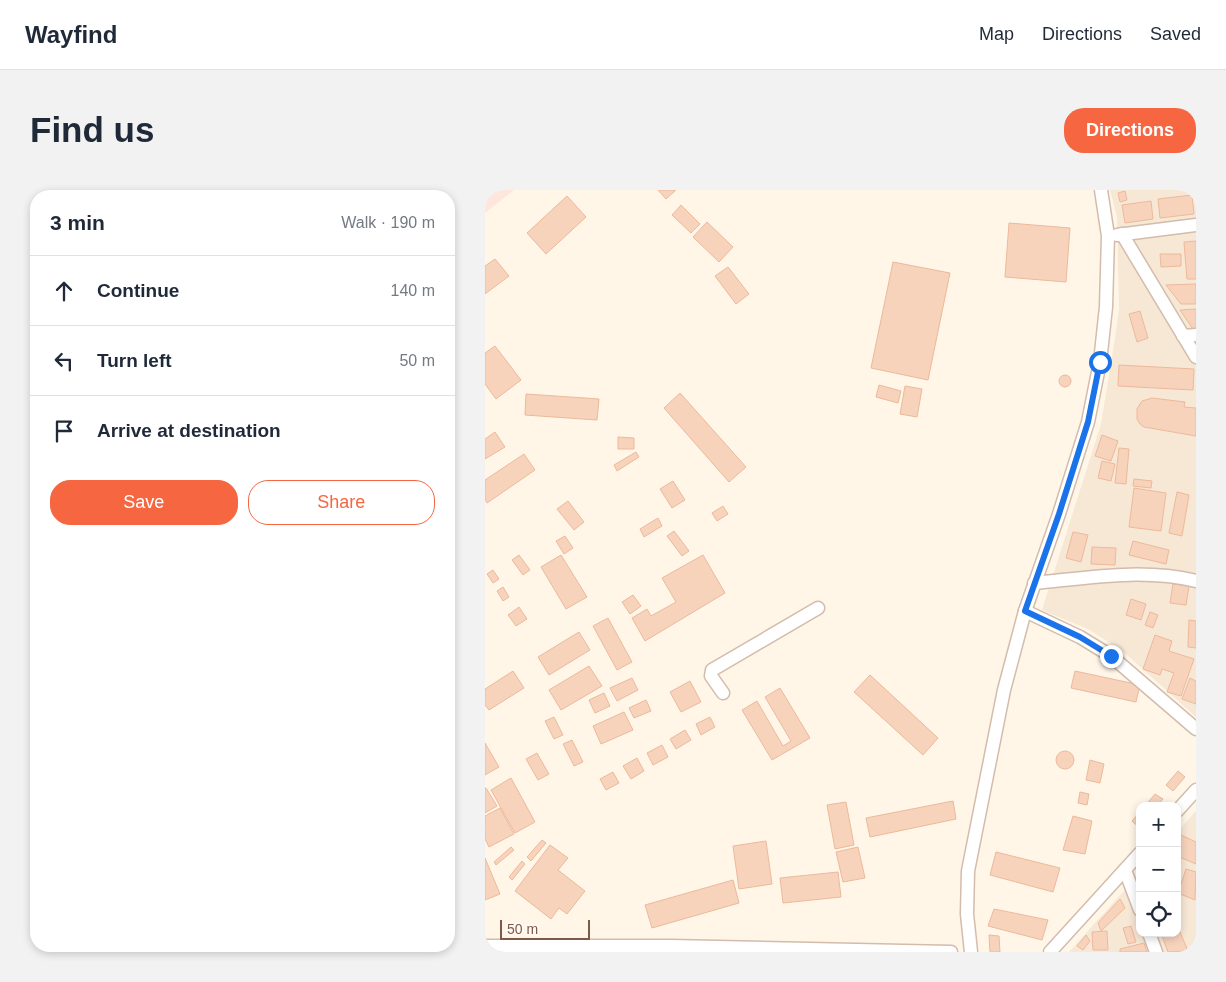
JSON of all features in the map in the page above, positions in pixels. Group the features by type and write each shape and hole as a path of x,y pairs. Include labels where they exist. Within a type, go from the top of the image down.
{"street":[{"path":"971,952 967,914 968,871 1005,690 1025,611 1059,514 1088,422 1100,362 1107,307 1109,236 1101,190"},
{"path":"1109,236 1196,225"},
{"path":"1122,234 1196,357"},
{"path":"1183,336 1196,335"},
{"path":"1034,583 1139,574 1174,576 1196,581"},
{"path":"723,693 711,676 712,670 818,608"},
{"path":"1025,611 1080,637 1111,656 1196,729"},
{"path":"1181,807 1196,790"},
{"path":"1050,952 1136,858"},
{"path":"1125,870 1136,899"},
{"path":"1150,937 1156,952"},
{"path":"485,946 951,952"}],"shaded area":[{"path":"485,190 514,190 485,213"},
{"path":"1110,190 1196,190 1196,717 1125,653 1090,630 1042,610 1101,424 1113,351 1119,309 1117,217"},
{"path":"1196,811 1196,952 1069,952 1136,877 1136,937 1181,937 1181,828"}],"building":[{"path":"658,190 676,190 666,199"},
{"path":"1125,191 1127,200 1120,202 1118,193"},
{"path":"1192,195 1194,214 1160,218 1158,199"},
{"path":"567,196 586,217 546,254 527,233"},
{"path":"1151,201 1153,219 1125,223 1122,205"},
{"path":"681,205 700,224 691,233 672,215"},
{"path":"707,222 733,247 719,262 693,237"},
{"path":"1009,223 1070,228 1066,282 1005,277"},
{"path":"1196,241 1196,279 1187,279 1184,242"},
{"path":"1160,254 1181,254 1181,266 1161,267"},
{"path":"495,259 509,276 485,294 485,266"},
{"path":"893,262 950,273 928,380 871,368"},
{"path":"728,267 749,294 736,304 715,276"},
{"path":"1196,284 1196,304 1181,304 1166,285"},
{"path":"1196,309 1196,328 1193,329 1180,310"},
{"path":"1140,311 1148,338 1137,342 1129,314"},
{"path":"495,346 521,380 496,399 485,384 485,353"},
{"path":"1119,365 1194,369 1193,390 1118,386"},
{"path":"1067,375 1070,376 1070,386 1063,387 1060,386 1059,379 1060,376"},
{"path":"879,385 901,391 898,403 876,397"},
{"path":"905,386 922,389 917,417 900,414"},
{"path":"680,393 746,467 729,482 664,408"},
{"path":"526,394 599,399 597,420 525,415"},
{"path":"1152,398 1185,402 1184,407 1196,408 1196,436 1144,427 1140,424 1137,419 1137,409 1142,401"},
{"path":"495,432 505,447 485,459 485,439"},
{"path":"1102,435 1118,441 1111,461 1095,456"},
{"path":"618,437 634,438 634,449 618,449"},
{"path":"1119,448 1129,449 1126,484 1115,483"},
{"path":"636,452 639,457 617,471 614,465"},
{"path":"524,454 535,470 487,503 485,499 485,480"},
{"path":"1102,461 1115,464 1111,481 1098,478"},
{"path":"1134,479 1152,481 1151,488 1133,486"},
{"path":"673,481 685,500 672,508 660,489"},
{"path":"1134,488 1166,493 1161,531 1129,527"},
{"path":"1177,492 1189,495 1182,536 1169,533"},
{"path":"568,501 584,522 574,530 557,509"},
{"path":"723,506 728,514 717,521 712,513"},
{"path":"658,518 662,526 644,537 640,529"},
{"path":"674,531 689,551 682,556 667,536"},
{"path":"1073,532 1088,535 1081,562 1066,558"},
{"path":"565,536 573,548 564,554 556,541"},
{"path":"1133,541 1169,550 1166,564 1129,555"},
{"path":"1092,547 1116,548 1115,565 1091,564"},
{"path":"519,555 530,570 523,575 512,560"},
{"path":"561,555 587,597 566,609 541,567"},
{"path":"703,555 725,593 645,641 632,618 647,609 651,616 676,602 662,578"},
{"path":"493,570 499,579 493,583 487,574"},
{"path":"1173,584 1189,586 1186,605 1170,603"},
{"path":"503,587 509,597 503,601 497,591"},
{"path":"633,595 641,606 630,614 622,602"},
{"path":"1131,599 1146,604 1141,620 1126,615"},
{"path":"519,607 527,619 516,626 508,615"},
{"path":"1150,612 1158,615 1153,628 1145,625"},
{"path":"608,618 632,662 617,670 593,626"},
{"path":"1189,620 1196,621 1196,648 1188,647"},
{"path":"579,632 590,650 549,675 538,657"},
{"path":"1155,635 1172,641 1169,651 1194,659 1181,696 1167,692 1174,673 1162,669 1160,675 1143,669"},
{"path":"589,666 602,686 561,710 549,690"},
{"path":"513,671 524,688 489,710 485,705 485,689"},
{"path":"1075,671 1140,685 1136,702 1071,688"},
{"path":"870,675 938,738 923,755 854,692"},
{"path":"632,678 638,690 617,701 610,688"},
{"path":"1190,678 1196,681 1196,704 1182,699"},
{"path":"690,681 701,702 681,712 670,692"},
{"path":"780,688 810,738 772,760 742,710 757,701 783,746 791,741 765,697"},
{"path":"604,693 610,706 595,713 589,700"},
{"path":"646,700 651,711 634,718 629,708"},
{"path":"624,712 633,730 601,744 593,726"},
{"path":"554,717 563,735 554,739 545,721"},
{"path":"710,717 715,727 701,735 696,724"},
{"path":"685,730 691,740 676,749 670,739"},
{"path":"572,740 583,762 574,766 563,744"},
{"path":"485,743 499,767 485,775"},
{"path":"662,745 668,757 653,765 647,753"},
{"path":"1065,751 1071,754 1074,760 1071,766 1065,769 1059,766 1056,760 1059,754"},
{"path":"537,753 549,774 538,780 526,759"},
{"path":"637,758 644,771 631,779 623,766"},
{"path":"1090,760 1104,764 1100,783 1086,780"},
{"path":"1178,771 1185,777 1173,791 1166,785"},
{"path":"613,772 619,783 606,790 600,779"},
{"path":"511,778 535,822 515,833 491,790"},
{"path":"485,788 497,806 485,813"},
{"path":"1080,792 1089,794 1087,805 1078,803"},
{"path":"1155,794 1163,799 1160,802 1148,802"},
{"path":"953,801 956,819 870,837 866,818"},
{"path":"846,802 854,845 835,849 827,805"},
{"path":"500,808 514,834 489,847 485,839 485,816"},
{"path":"1073,816 1092,821 1085,854 1063,850"},
{"path":"1136,816 1136,824 1132,821"},
{"path":"1181,835 1196,842 1196,864 1181,858"},
{"path":"542,840 546,843 531,861 527,857"},
{"path":"766,841 772,884 739,889 733,846"},
{"path":"550,845 568,858 558,870 585,891 567,914 559,908 551,919 515,891"},
{"path":"511,847 514,850 496,865 494,862"},
{"path":"858,847 865,878 843,882 836,852"},
{"path":"996,852 1060,868 1053,892 990,875"},
{"path":"485,858 500,894 485,900"},
{"path":"522,861 525,864 512,880 509,877"},
{"path":"1186,869 1196,872 1195,900 1181,894 1181,884"},
{"path":"838,872 841,897 783,903 780,878"},
{"path":"733,880 739,903 652,928 645,905"},
{"path":"1120,899 1125,908 1101,931 1098,923"},
{"path":"994,909 1048,920 1042,940 988,926"},
{"path":"1131,926 1136,942 1128,944 1123,928"},
{"path":"1107,931 1108,950 1093,950 1092,932"},
{"path":"1181,934 1188,951 1168,952 1162,937 1181,937"},
{"path":"989,935 999,936 1000,952 990,952"},
{"path":"1086,935 1090,941 1083,950 1077,946"},
{"path":"1144,943 1147,952 1120,952 1120,949"}],"route":[{"path":"1100,362 1088,422 1059,514 1025,611 1080,637 1111,656"}]}
